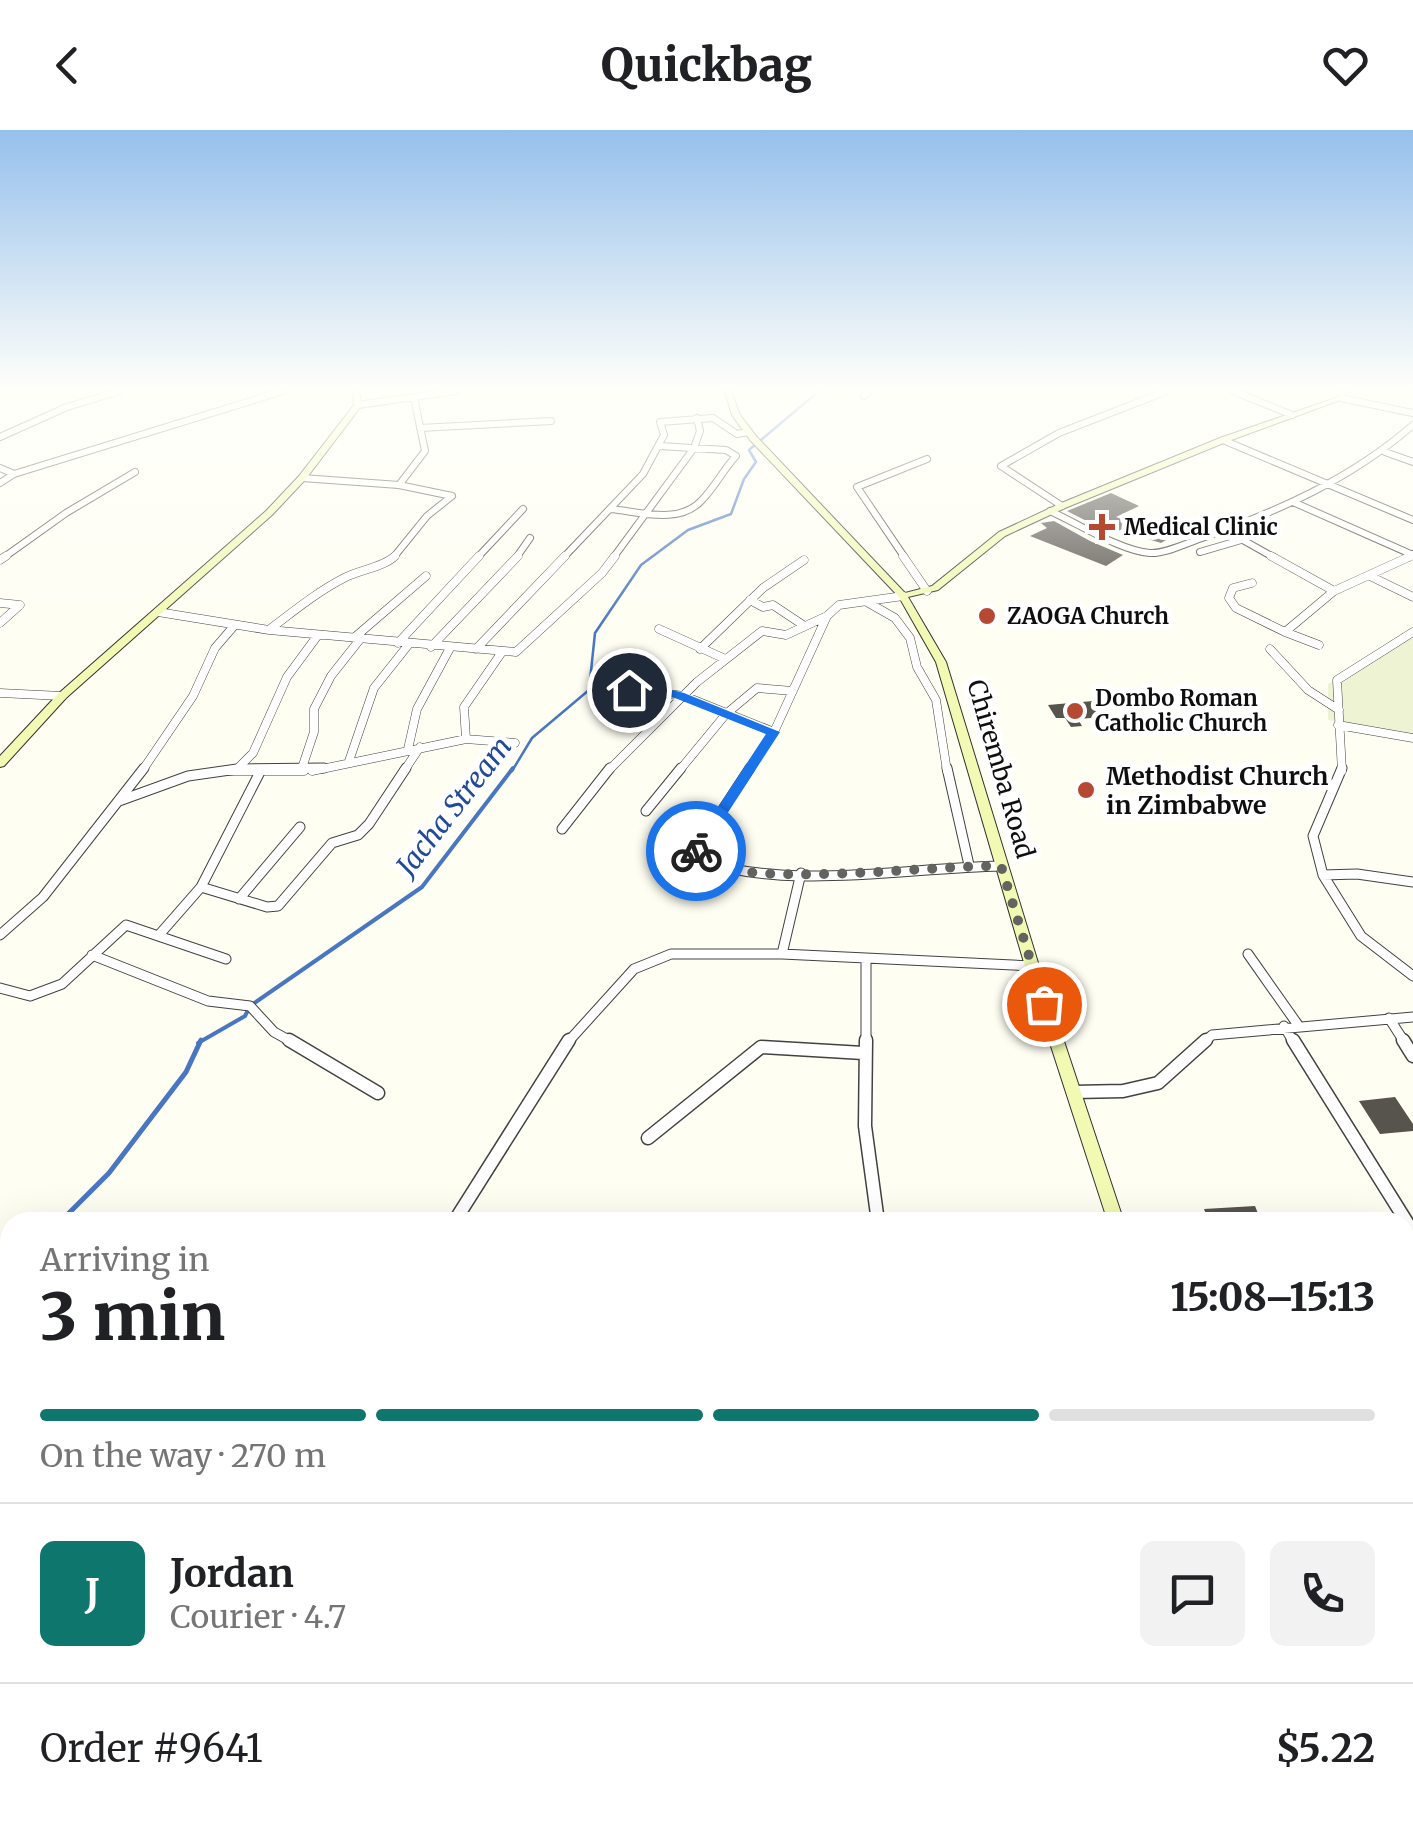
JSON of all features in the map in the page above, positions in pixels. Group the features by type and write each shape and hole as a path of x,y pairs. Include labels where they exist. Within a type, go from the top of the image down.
{"street":[{"path":"6,470 14,474"},
{"path":"0,483 25,470"},
{"path":"0,763 62,696 158,612 308,470"},
{"path":"399,485 410,470"},
{"path":"476,649 645,470"},
{"path":"158,612 269,630 516,652 602,573 678,470"},
{"path":"611,509 681,514 694,510 722,470"},
{"name":"Chiremba Road","path":"783,470 902,596 941,662 1032,966 1113,1212"},
{"path":"900,470 857,487 927,591"},
{"path":"1008,470 1062,506"},
{"path":"1001,866 801,874 720,869 691,858 774,732 828,616 839,605 927,591 1002,534 1149,470"},
{"path":"1295,470 1413,520"},
{"path":"1050,511 1152,554 1293,502 1352,470"},
{"path":"0,560 66,512 135,472"},
{"path":"269,630 321,591 367,566 391,561 428,516 452,496 399,485 302,478"},
{"path":"1293,502 1413,554"},
{"path":"398,643 523,509"},
{"path":"1225,530 1334,591"},
{"path":"432,646 513,563 530,538"},
{"path":"1200,552 1242,540"},
{"path":"1285,632 1334,591 1413,554"},
{"path":"700,648 750,600 804,560"},
{"path":"300,771 314,732 314,710 331,676 358,638 426,576"},
{"path":"1370,576 1413,597"},
{"path":"1252,582 1233,588 1229,598 1236,608 1319,645"},
{"path":"750,600 763,606 773,605 803,625"},
{"path":"866,602 895,618 910,638 917,667 936,700 942,752 969,865"},
{"path":"0,604 20,604 0,623"},
{"path":"562,829 598,782 680,696 723,658 762,631 786,635 828,616"},
{"path":"0,935 43,897 162,745 193,696 215,648 234,626"},
{"path":"658,629 723,658"},
{"path":"1413,632 1337,680 1342,772 1313,836 1323,876 1362,936 1413,976"},
{"path":"237,769 253,754 287,678 318,635"},
{"path":"349,761 374,688 410,644"},
{"path":"408,749 410,724 419,700 450,648"},
{"path":"1270,649 1308,690 1339,710"},
{"path":"466,739 464,707 502,652"},
{"path":"629,690 648,688 680,696 774,732"},
{"path":"646,811 726,714 758,688 793,691"},
{"path":"0,693 62,696"},
{"path":"1338,725 1413,738"},
{"path":"119,801 188,776 237,769 300,771 466,739 515,742"},
{"path":"201,887 278,906 332,843 358,836 369,824 420,747"},
{"path":"942,752 968,751"},
{"path":"159,935 201,887 260,772"},
{"path":"239,899 300,827"},
{"path":"782,954 801,874"},
{"path":"1323,876 1357,874 1413,882"},
{"path":"0,988 30,996 62,984 126,924 226,959"},
{"path":"92,954 208,1000 250,1006 274,1032 378,1093"},
{"path":"460,1212 570,1038 634,969 671,954 782,954 1032,966"},
{"path":"1248,954 1298,1025"},
{"path":"866,960 865,1126 877,1212"},
{"path":"1389,1018 1413,1056"},
{"path":"1074,1092 1123,1091 1158,1083 1212,1035 1413,1018"},
{"path":"1284,1026 1400,1212"},
{"path":"648,1138 761,1047 863,1053"}],"green space":[{"path":"1413,638 1413,735 1328,720 1328,684"}],"building":[{"path":"1111,493 1139,506 1116,517 1171,537 1161,543 1115,529 1108,532 1067,511"},
{"path":"1054,521 1123,555 1106,566 1030,536 1047,528 1041,523"},
{"name":"Dombo Roman Catholic Church","path":"1093,701 1103,717 1078,719 1082,726 1071,727 1065,718 1056,718 1048,705"},
{"path":"1395,1097 1413,1124 1413,1131 1380,1134 1359,1101"},
{"path":"1255,1206 1257,1212 1205,1212 1204,1209"}],"waterway":[{"name":"Jacha Stream","path":"512,771 532,738 589,690 595,633 641,565 688,530 731,514 750,470"},
{"name":"Jacha Stream","path":"200,1042 245,1016 250,1006 422,887 513,768"},
{"name":"Jacha Stream","path":"70,1212 109,1173 186,1072 200,1042"}],"way so far":[{"path":"696,851 691,858 706,866 801,874 1001,866 1044,1004"}],"place":[{"name":"Medical Clinic","path":"1102,527"},
{"name":"ZAOGA Church","path":"987,616"},
{"name":"Dombo Roman Catholic Church","path":"1075,711"},
{"name":"Methodist Church in Zimbabwe","path":"1086,790"}],"route":[{"path":"629,690 648,688 680,696 774,732 696,851"}]}
